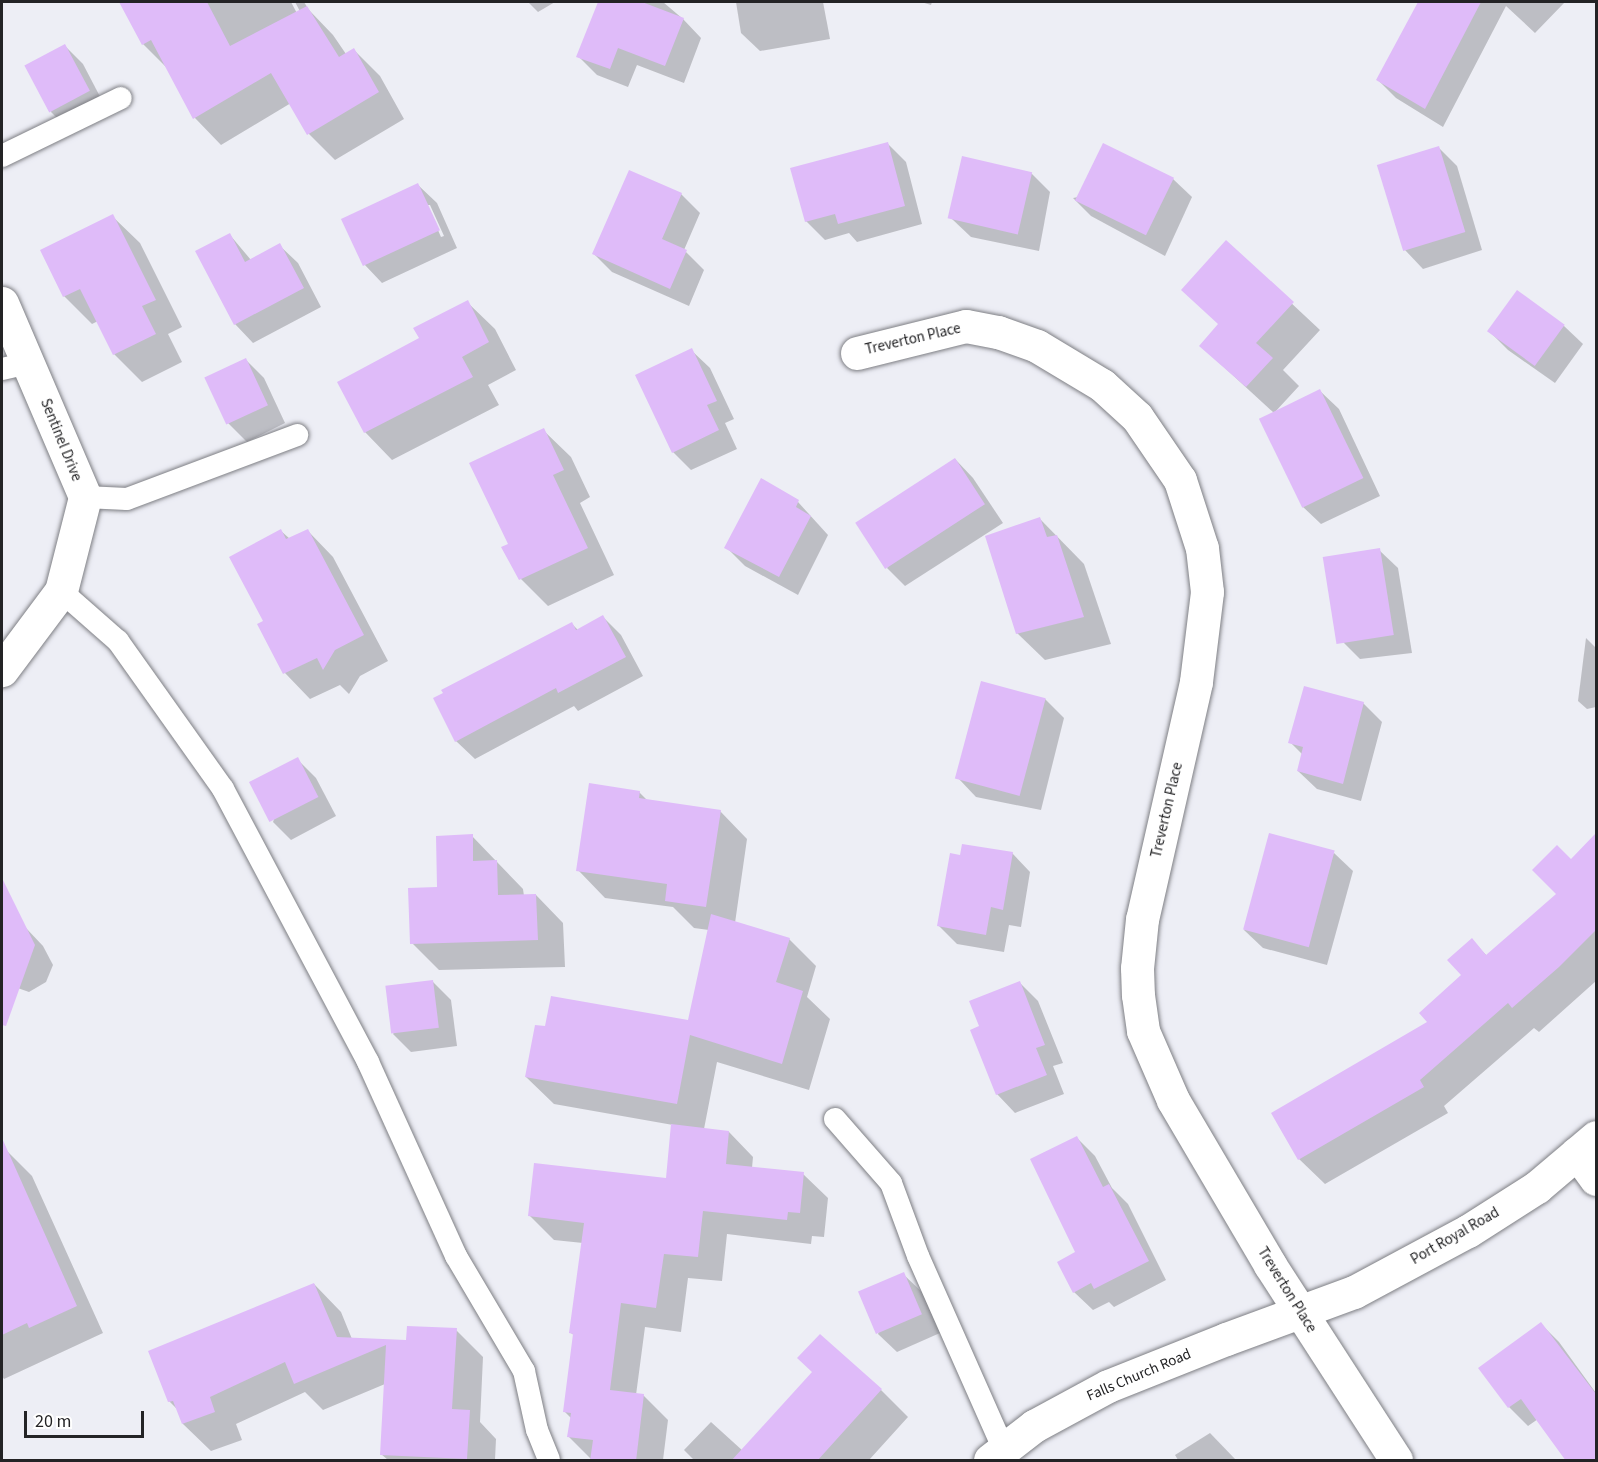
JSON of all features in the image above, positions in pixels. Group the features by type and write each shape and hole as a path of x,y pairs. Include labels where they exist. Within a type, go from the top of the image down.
{"street":[{"name":"Sentinel Drive","path":"2,303 15,366 85,497 61,591 2,670"},
{"name":"Treverton Place","path":"857,353 966,326 998,333 1037,346 1102,386 1137,417 1180,480 1202,548 1207,592 1196,682 1142,919 1138,995 1143,1031 1173,1100 1301,1313 1396,1461"},
{"name":"Port Royal Road","path":"1301,1313 1354,1292 1468,1231 1537,1187 1587,1145"},
{"path":"1587,1145 1596,1179"},
{"name":"Falls Church Road","path":"997,1455 1034,1426 1108,1386 1226,1339 1301,1313"}],"lane":[{"path":"2,156 121,98"},
{"path":"85,497 127,499 297,435"},
{"path":"61,591 118,641 223,789 368,1062 456,1256 524,1371 537,1430 549,1461"},
{"path":"835,1119 891,1183 997,1455"}],"building":[{"path":"119,2 207,2 230,46 307,6 339,57 354,48 379,92 307,135 271,73 193,119 151,40 142,45"},
{"path":"598,2 642,2 684,18 665,66 618,48 610,69 576,57"},
{"path":"1418,2 1481,2 1425,109 1376,80"},
{"path":"65,44 90,91 49,112 24,66"},
{"path":"888,142 905,206 838,224 835,214 805,222 790,168"},
{"path":"1103,143 1174,178 1146,235 1075,201"},
{"path":"1439,146 1465,232 1403,251 1377,165"},
{"path":"962,156 1032,172 1018,235 948,218"},
{"path":"629,170 682,193 662,239 687,250 670,289 592,254"},
{"path":"418,183 440,230 363,266 341,219"},
{"path":"113,214 156,300 142,306 156,334 113,355 80,289 63,297 40,250"},
{"path":"230,233 245,262 280,243 304,288 234,325 195,251"},
{"path":"1226,240 1294,302 1256,343 1273,358 1246,387 1199,346 1218,324 1181,290"},
{"path":"1517,290 1565,325 1535,366 1487,331"},
{"path":"468,300 489,342 462,357 473,377 364,433 337,382 419,338 413,328"},
{"path":"692,348 717,401 707,405 719,430 672,453 635,375"},
{"path":"246,358 268,405 226,425 204,377"},
{"path":"1320,389 1363,478 1302,508 1259,419"},
{"path":"544,428 564,470 553,475 588,548 519,580 501,547 508,544 469,463"},
{"path":"955,458 985,504 885,569 855,523"},
{"path":"761,478 799,500 796,507 811,516 779,577 724,548"},
{"path":"1040,517 1047,537 1057,535 1084,617 1016,634 985,536"},
{"path":"281,529 286,539 308,529 364,635 335,650 323,670 317,658 283,674 257,624 263,621 229,557"},
{"path":"1380,548 1394,635 1336,644 1323,557"},
{"path":"603,615 626,657 558,693 556,688 455,742 433,698 443,693 441,690 572,622 576,630"},
{"path":"981,681 1046,698 1020,796 955,779"},
{"path":"1304,686 1364,702 1343,784 1297,771 1303,747 1288,743"},
{"path":"298,757 318,797 269,822 249,782"},
{"path":"589,783 640,791 639,798 721,810 706,907 665,901 667,884 576,871"},
{"path":"1269,833 1335,851 1309,947 1243,930"},
{"path":"1596,833 1596,930 1559,967 1512,1008 1508,1003 1420,1080 1424,1087 1298,1160 1271,1113 1427,1022 1419,1013 1461,975 1447,960 1472,938 1486,955 1556,894 1532,870 1557,845 1571,859"},
{"path":"473,834 473,861 497,860 498,895 536,894 538,940 410,944 408,888 437,887 436,836"},
{"path":"962,844 1013,852 1003,910 991,907 986,935 937,926 950,853 960,855"},
{"path":"2,878 35,945 6,1026 2,1025"},
{"path":"711,914 790,938 776,982 803,991 782,1064 690,1035 677,1104 525,1077 535,1025 545,1026 551,996 688,1020"},
{"path":"433,980 439,1028 391,1033 385,986"},
{"path":"1020,981 1045,1045 1036,1048 1047,1075 996,1095 970,1030 979,1026 969,1001"},
{"path":"671,1124 729,1131 726,1164 804,1172 800,1213 788,1212 787,1220 703,1211 698,1257 664,1254 656,1308 621,1303 610,1390 644,1394 636,1461 590,1461 593,1440 567,1437 571,1413 563,1412 573,1334 569,1333 584,1223 528,1216 534,1163 666,1178"},
{"path":"1077,1136 1103,1187 1109,1184 1149,1261 1094,1289 1091,1283 1073,1293 1057,1262 1075,1252 1030,1159"},
{"path":"2,1138 77,1306 29,1328 27,1323 2,1335"},
{"path":"904,1272 922,1314 876,1334 858,1292"},
{"path":"314,1283 337,1337 406,1340 407,1326 457,1328 452,1409 470,1410 467,1459 380,1455 386,1345 294,1384 285,1362 210,1397 215,1412 182,1424 173,1401 168,1402 148,1351"},
{"path":"1541,1322 1596,1394 1596,1461 1566,1461 1521,1399 1508,1408 1478,1368"},
{"path":"820,1334 882,1389 817,1461 731,1461 812,1372 797,1358"}]}
